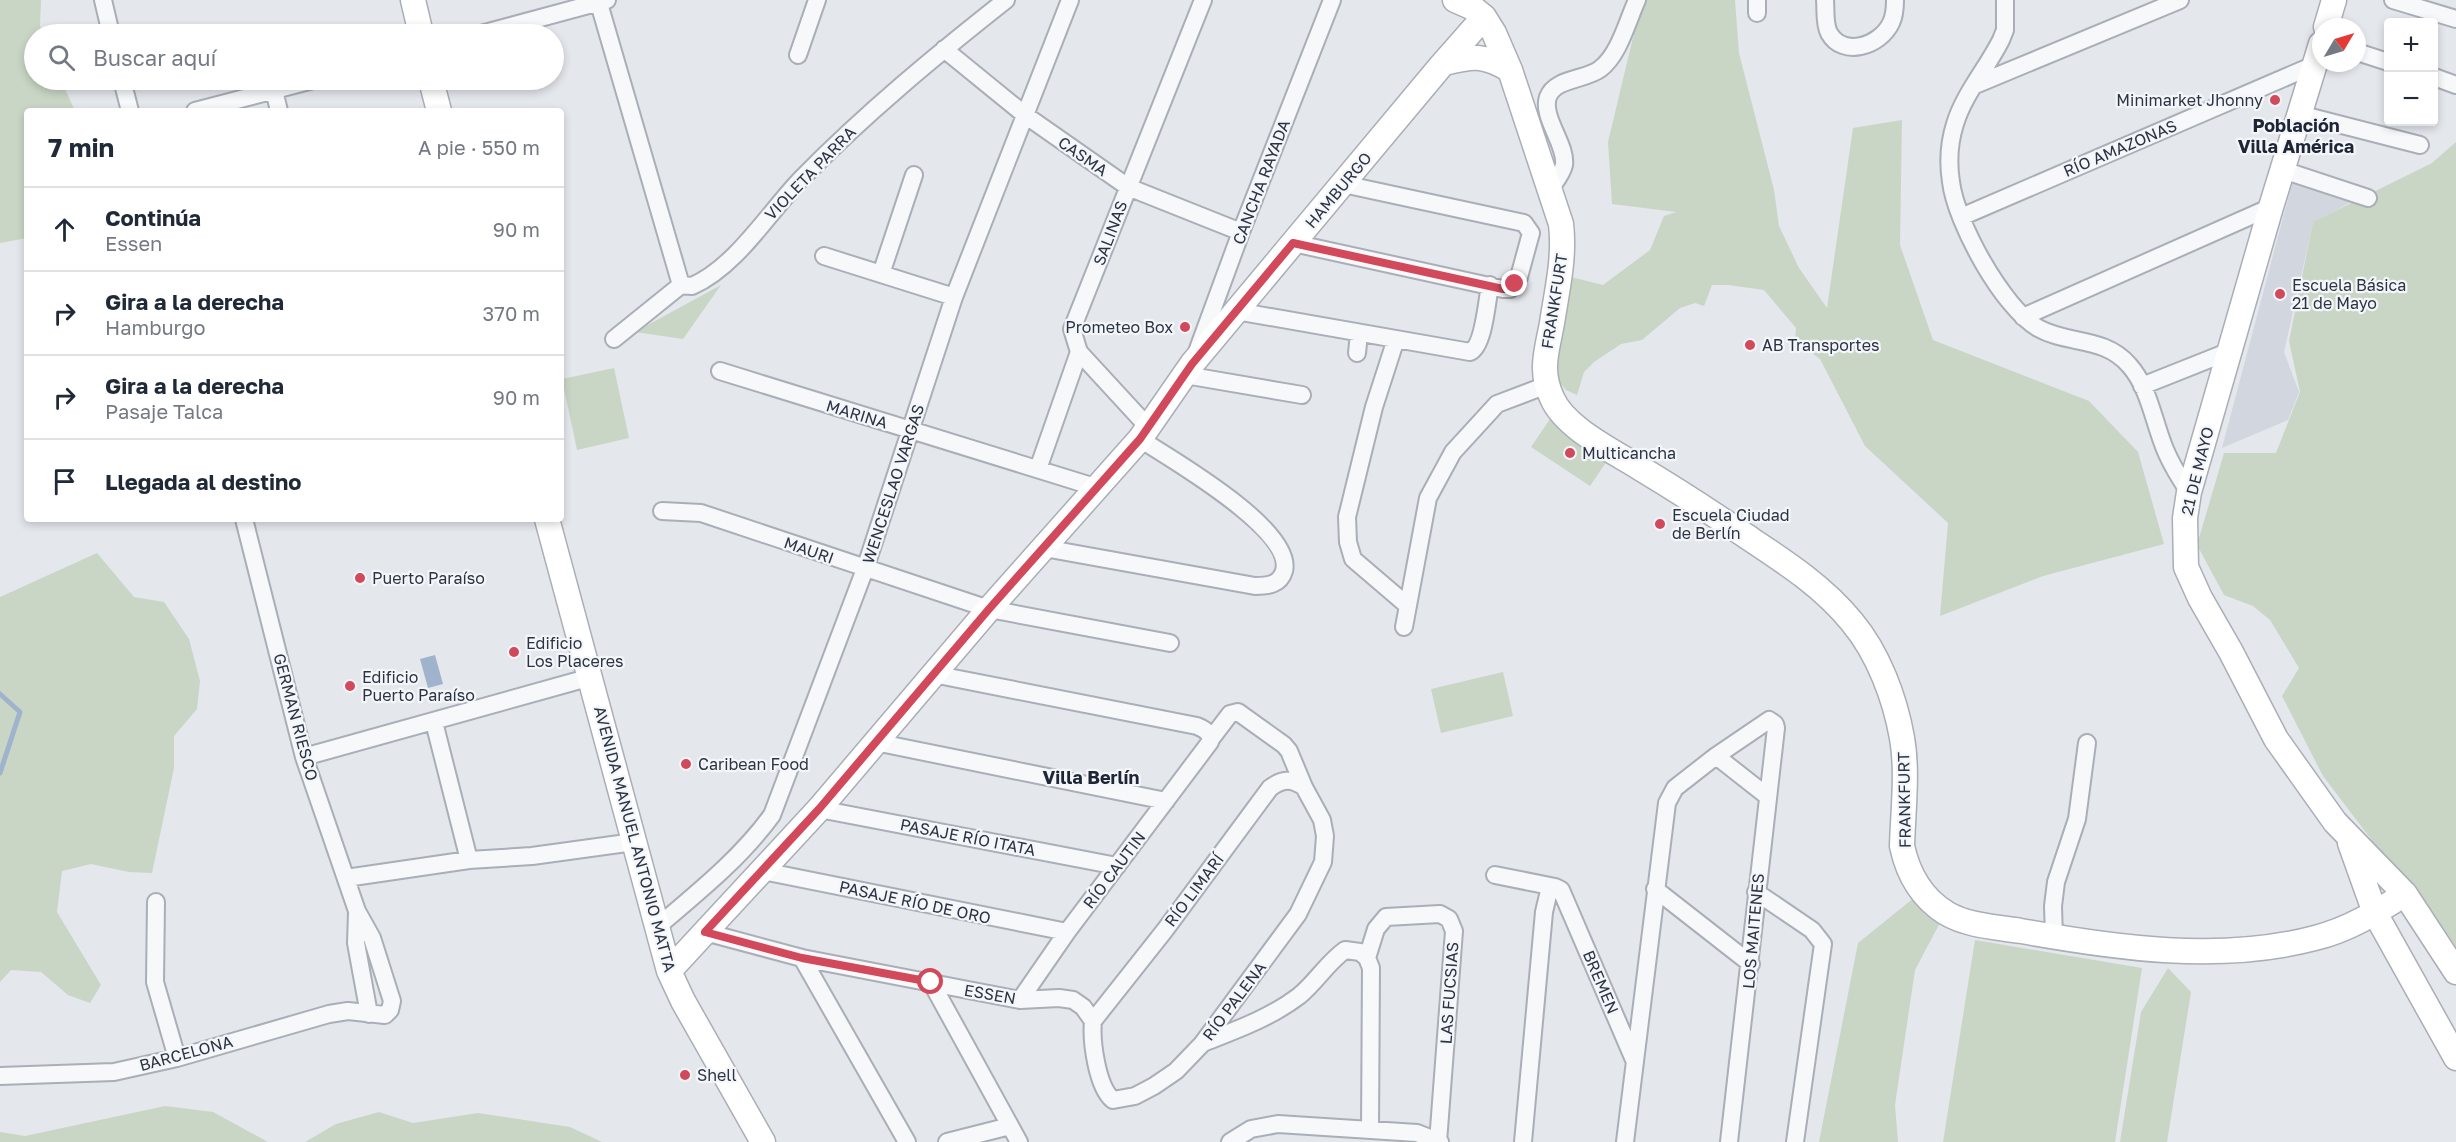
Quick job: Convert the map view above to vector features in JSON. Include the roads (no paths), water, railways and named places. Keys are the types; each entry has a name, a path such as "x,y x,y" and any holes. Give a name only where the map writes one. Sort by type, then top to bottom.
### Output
{"street":[{"path":"103,0 109,24"},
{"path":"413,0 419,24"},
{"path":"798,55 818,0"},
{"name":"VIOLETA PARRA","path":"614,339 681,285 692,286 721,267 825,155 893,91 1006,0"},
{"name":"WENCESLAO VARGAS","path":"656,928 732,862 758,835 772,815 865,569 954,297 1070,0"},
{"name":"SALINAS","path":"1080,352 1072,329 1203,0"},
{"name":"CANCHA RAYADA","path":"1189,370 1332,0"},
{"path":"1455,0 1473,8 1484,17"},
{"path":"1550,189 1561,173 1564,160 1547,107 1548,97 1555,87 1599,71 1608,62 1637,0"},
{"path":"1825,0 1826,24 1829,33 1845,47 1859,48 1879,37 1886,30 1891,23 1894,0"},
{"path":"2005,0 2004,30 2001,40 1959,112 1950,143 1951,184 1960,217 1991,274 2023,317 2041,329 2108,348 2119,354 2131,366 2142,386 2163,445 2178,476 2189,492"},
{"path":"1975,85 2180,0"},
{"path":"2329,18 2334,0"},
{"path":"2393,0 2456,19"},
{"path":"517,24 601,1 681,285"},
{"name":"HAMBURGO","path":"669,971 819,809 989,609 1145,434 1189,370 1236,311 1484,17"},
{"name":"FRANKFURT","path":"1484,17 1510,70 1561,224 1563,242 1560,272 1544,354 1547,385 1553,401 1563,415 1585,433 1790,565 1813,583 1852,622 1876,661 1893,702 1902,738 1902,846 1906,863 1914,879 1934,904 1964,921 2103,944 2163,949 2249,949 2313,939 2336,932 2375,913 2405,894"},
{"name":"CASMA","path":"944,49 1025,115 1128,187 1241,232"},
{"path":"2366,55 2384,61"},
{"path":"1444,63 1480,57 1492,59 1510,70"},
{"name":"RÍO AMAZONAS","path":"1960,217 2312,57"},
{"name":"21 DE MAYO","path":"2312,71 2189,492 2185,518 2186,567 2192,584 2231,652 2276,739 2320,803 2347,835 2405,894 2456,972"},
{"path":"2438,79 2456,85"},
{"path":"125,90 129,108"},
{"path":"206,108 274,90 278,108"},
{"path":"434,90 438,108"},
{"path":"2299,114 2420,145"},
{"path":"2283,170 2368,198"},
{"path":"881,274 914,175"},
{"path":"1293,243 1510,289 1519,277 1531,233 1527,225 1520,221 1343,184"},
{"path":"2023,317 2271,207"},
{"path":"824,256 954,297"},
{"path":"1236,311 1465,352 1474,351 1479,342 1490,285"},
{"path":"1357,353 1359,333"},
{"path":"1396,339 1374,407 1347,518 1348,542 1353,559 1408,606"},
{"path":"2142,386 2230,351"},
{"path":"1044,548 1255,586 1268,586 1276,583 1284,573 1285,560 1274,539 1232,498 1145,434 1080,352"},
{"path":"1038,469 1080,352"},
{"path":"1189,370 1302,395"},
{"name":"MARINA","path":"720,371 1098,488"},
{"path":"1404,627 1428,498 1453,452 1497,404 1547,385"},
{"name":"MAURI","path":"662,512 700,513 989,609 1170,644"},
{"name":"GERMAN RIESCO","path":"245,522 304,757 357,911 372,939 392,1001 390,1010 385,1015 369,1014 356,943 357,911"},
{"name":"AVENIDA MANUEL ANTONIO MATTA","path":"548,522 669,971 683,1001 763,1142"},
{"path":"933,674 1197,726 1206,730 1210,740"},
{"path":"304,757 591,677"},
{"name":"RÍO PALENA","path":"1093,1020 1092,1034 1103,1088 1113,1100 1135,1096 1176,1071 1202,1044 1298,914 1323,862 1325,836 1322,820 1284,745 1238,712 1230,714 1210,740"},
{"name":"LOS MAITENES","path":"1716,756 1765,722 1772,721 1776,728 1729,1142"},
{"path":"434,722 469,860"},
{"name":"RÍO CAUTIN","path":"1020,1000 1067,932 1210,740"},
{"path":"875,742 1166,801"},
{"path":"2055,937 2053,906 2056,882 2077,819 2087,743"},
{"path":"1625,1142 1667,803 1675,788 1716,756 1767,796"},
{"name":"RÍO LIMARÍ","path":"1093,1020 1165,930 1270,788 1281,781 1289,780 1304,787"},
{"name":"PASAJE RÍO ITATA","path":"819,809 1117,866"},
{"path":"2347,835 2375,913 2456,1058"},
{"path":"346,878 469,860 532,856 634,842"},
{"name":"PASAJE RÍO DE ORO","path":"763,871 1067,932"},
{"path":"1495,875 1555,887 1548,895 1544,912 1523,1142"},
{"name":"BREMEN","path":"1555,887 1565,898 1635,1063"},
{"path":"1655,889 1751,964"},
{"path":"1756,892 1812,930 1823,944 1795,1142"},
{"path":"156,902 155,982 177,1058"},
{"name":"LAS FUCSIAS","path":"1367,958 1376,929 1386,917 1440,914 1449,919 1454,931 1439,1142"},
{"name":"ESSEN","path":"705,932 802,958 1020,1000 1059,998 1073,1000 1083,1007 1093,1020"},
{"path":"1202,1044 1263,1019 1299,995 1332,959 1345,950 1360,952 1367,958 1371,968 1370,1130"},
{"path":"802,958 907,1142"},
{"path":"931,982 1019,1142"},
{"name":"BARCELONA","path":"0,1076 114,1072 177,1058 329,1014 348,1011 369,1014"},
{"path":"1230,1142 1251,1129 1278,1124 1341,1135 1370,1130 1417,1133 1439,1142"},
{"path":"947,1142 1010,1126"}],"water":[{"path":"435,655 443,684 428,688 420,659"}],"waterway":[{"path":"0,694 20,712 0,773"}],"place":[{"name":"Minimarket Jhonny","path":"2275,100"},
{"name":"Escuela Básica 21 de Mayo","path":"2280,294"},
{"name":"Prometeo Box","path":"1185,327"},
{"name":"AB Transportes","path":"1750,345"},
{"name":"Multicancha","path":"1570,453"},
{"name":"Escuela Ciudad de Berlín","path":"1660,524"},
{"name":"Puerto Paraíso","path":"360,578"},
{"name":"Edificio Los Placeres","path":"514,652"},
{"name":"Edificio Puerto Paraíso","path":"350,686"},
{"name":"Caribean Food","path":"686,764"},
{"name":"Shell","path":"685,1075"}],"district":[{"name":"Población Villa América","path":"2296,135"},
{"name":"Villa Berlín","path":"1091,777"}]}
